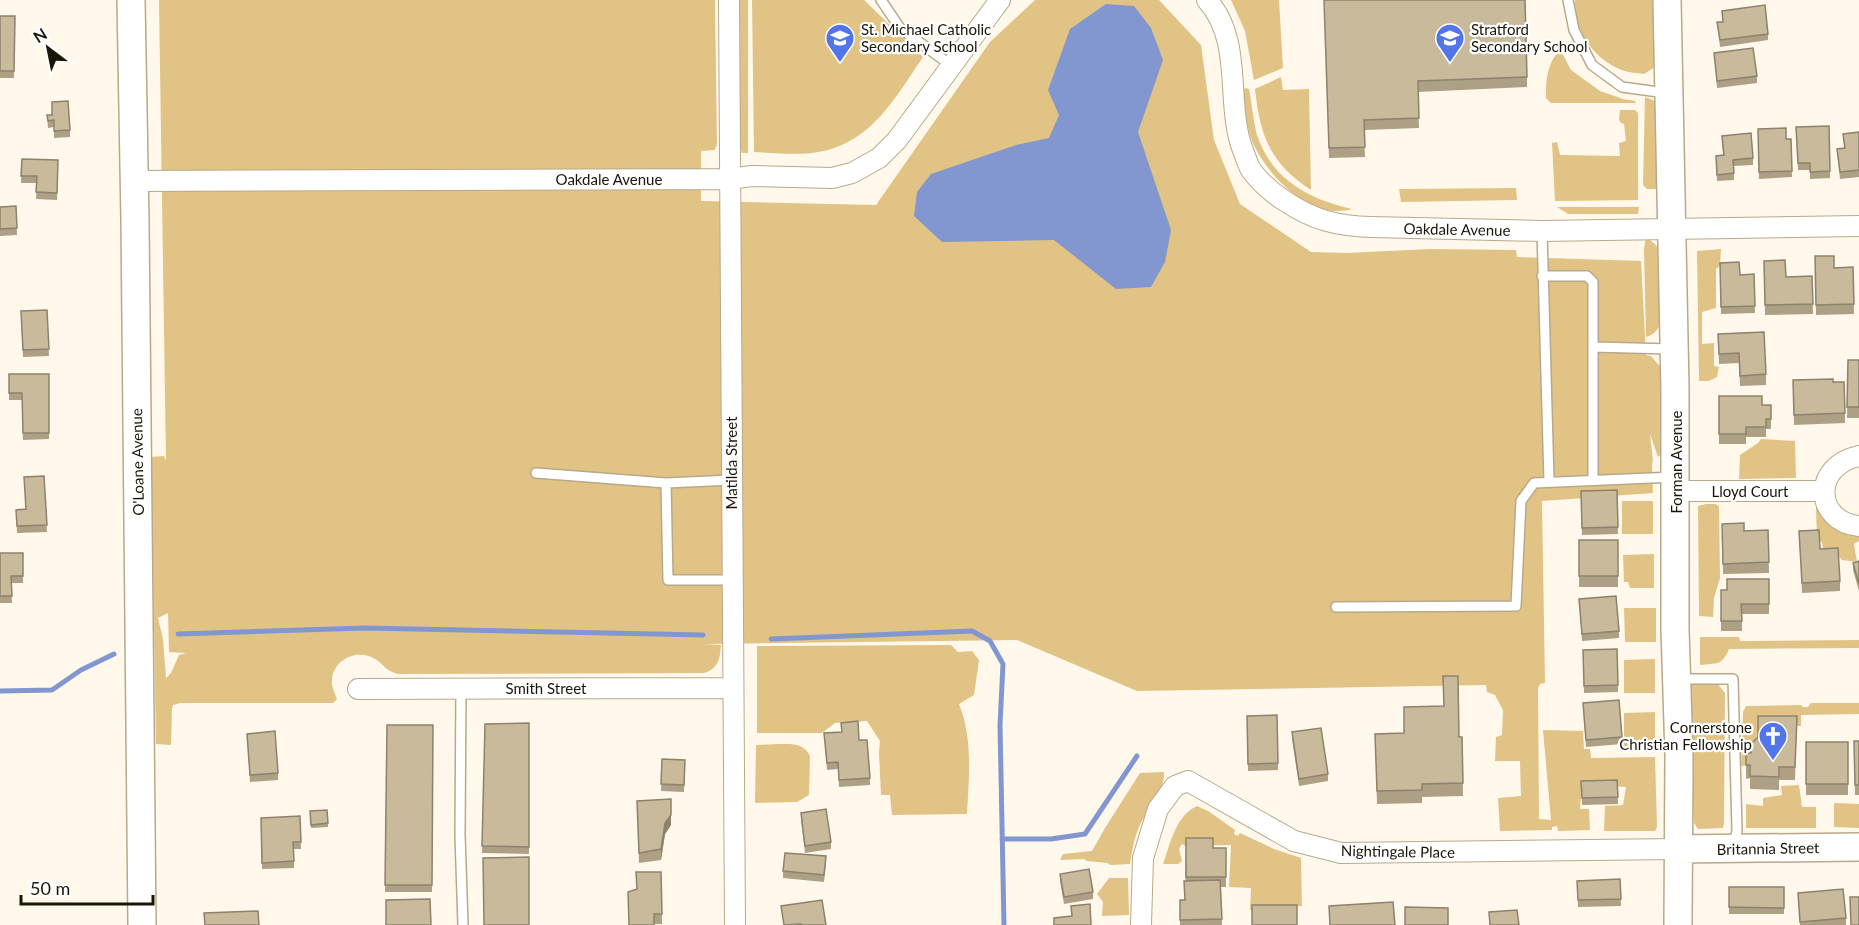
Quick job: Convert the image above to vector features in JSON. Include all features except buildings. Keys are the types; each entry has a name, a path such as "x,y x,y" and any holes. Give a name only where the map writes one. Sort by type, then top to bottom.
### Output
{"street":[{"name":"O'Loane Avenue","path":"131,0 142,925"},
{"name":"Matilda Street","path":"729,0 735,925"},
{"name":"Oakdale Avenue","path":"134,182 729,179 752,176 832,178 852,173 879,158 897,140 1000,0"},
{"name":"Oakdale Avenue","path":"1207,0 1216,10 1229,44 1238,138 1251,169 1272,193 1299,211 1330,223 1346,226 1542,231 1859,226"},
{"name":"Forman Avenue","path":"1667,0 1676,484 1678,925"},
{"path":"1859,456 1836,465 1829,474 1824,491 1827,504 1833,514 1845,523 1859,526"},
{"name":"Lloyd Court","path":"1676,484 1824,491"},
{"name":"Smith Street","path":"358,689 733,688"},
{"name":"Nightingale Place","path":"1141,925 1143,858 1158,809 1175,786 1188,781 1294,841 1341,853 1678,849"},
{"name":"Britannia Street","path":"1678,849 1859,847"}],"lane":[{"path":"881,0 900,28 952,66"},
{"path":"1568,0 1574,30 1592,65 1622,87 1668,93"},
{"path":"1542,231 1549,481"},
{"path":"1542,276 1587,276 1593,282 1593,480"},
{"path":"1593,347 1674,350"},
{"path":"536,473 666,483 732,480"},
{"path":"1336,607 1516,606 1521,501 1534,483 1593,480 1676,484"},
{"path":"666,483 669,580 732,580"},
{"path":"1676,679 1733,679 1737,831 1734,849"},
{"path":"461,688 460,835 463,925"}],"shaded area":[{"path":"159,0 715,0 717,144 715,150 701,151 701,201 876,205 990,42 1035,0 1159,0 1201,45 1214,140 1240,204 1311,252 1347,253 1430,249 1516,250 1517,257 1641,261 1646,355 1651,356 1663,370 1663,452 1658,457 1650,434 1653,493 1542,501 1545,683 1540,684 1538,688 1539,819 1551,820 1543,730 1583,731 1584,749 1590,749 1591,758 1655,757 1657,827 1655,831 1604,831 1605,806 1623,805 1626,787 1582,785 1580,809 1589,809 1590,830 1558,831 1557,826 1552,827 1552,830 1500,831 1498,798 1521,796 1520,761 1495,761 1496,737 1502,735 1503,710 1495,695 1487,692 1486,685 1137,691 1017,640 705,644 721,645 717,663 704,673 398,674 390,671 375,659 361,655 347,658 333,673 332,685 337,699 333,703 181,703 173,705 172,709 171,745 156,744 151,457 164,456 166,461","holes":["168,613 169,652 186,653 179,655 171,673 166,678 163,639 158,618"]},
{"path":"738,0 748,0 748,153 742,153 740,146"},
{"name":"St. Michael Catholic Secondary School","path":"752,0 864,0 923,57 893,101 870,126 856,137 841,145 816,153 754,152"},
{"path":"1231,0 1279,0 1283,68 1254,80 1245,31"},
{"path":"1575,0 1660,0 1655,67 1644,74 1630,72 1617,68 1599,56 1581,31 1575,11"},
{"path":"1560,49 1571,70 1600,91 1636,103 1551,103 1546,98 1547,78 1552,61"},
{"path":"1281,77 1283,90 1309,89 1311,190 1297,180 1277,159 1260,121 1255,89"},
{"path":"1249,89 1257,135 1264,151 1282,176 1321,200 1352,209 1337,211 1321,208 1292,193 1279,181 1268,168 1252,141 1242,90"},
{"path":"1645,97 1660,106 1658,189 1647,189 1643,185"},
{"path":"1620,110 1635,110 1638,113 1638,200 1555,201 1552,143 1557,142 1560,155 1620,156 1619,143 1626,141 1624,124 1619,120"},
{"path":"1516,188 1517,200 1401,202 1399,189"},
{"path":"1557,207 1639,207 1638,214 1568,214"},
{"path":"1646,237 1659,250 1663,307 1659,327 1646,337 1644,249"},
{"path":"1721,249 1720,266 1716,269 1716,308 1702,312 1702,344 1714,343 1714,366 1719,367 1717,377 1709,381 1699,381 1697,251"},
{"path":"1761,439 1795,441 1796,478 1739,479 1740,455"},
{"path":"1622,501 1653,501 1653,534 1622,534"},
{"path":"1706,504 1719,506 1720,578 1714,598 1713,617 1699,616 1698,506"},
{"path":"1816,507 1859,532 1859,541 1854,544 1857,562 1842,560 1838,555 1824,554 1822,542 1817,540"},
{"path":"1654,554 1654,588 1630,588 1628,582 1624,582 1623,555"},
{"path":"1624,608 1656,608 1656,642 1625,642"},
{"path":"1700,637 1739,637 1740,641 1859,640 1859,648 1729,649 1721,661 1715,664 1700,665"},
{"path":"951,645 958,652 972,651 979,660 974,695 959,704 968,744 967,814 892,815 890,795 881,795 880,741 867,721 835,723 822,733 757,733 757,646"},
{"path":"1655,659 1655,693 1624,693 1624,660"},
{"path":"1716,682 1725,693 1724,824 1723,828 1698,829 1694,823 1691,762 1691,685"},
{"path":"1811,703 1859,703 1859,714 1801,715 1801,726 1758,726 1757,750 1750,765 1741,766 1743,712 1746,706 1801,705 1808,707"},
{"path":"1655,712 1655,746 1624,746 1624,713"},
{"path":"756,745 801,746 810,756 809,795 797,802 755,803"},
{"path":"1164,772 1159,794 1137,832 1130,864 1111,865 1084,859 1060,860 1063,854 1092,851 1140,773"},
{"path":"1799,785 1802,807 1816,807 1816,828 1746,828 1746,804 1763,806 1763,798 1782,795 1781,786"},
{"path":"1834,803 1859,804 1859,828 1834,827"},
{"path":"1197,806 1235,830 1234,834 1238,836 1240,833 1274,849 1301,858 1302,906 1250,910 1251,888 1229,887 1231,845 1185,846 1182,844 1179,849 1182,861 1178,864 1163,864 1179,823 1190,810"},
{"path":"1109,878 1128,878 1129,915 1102,916 1103,902 1097,894"}],"water":[{"path":"1106,4 1134,6 1151,28 1163,60 1138,132 1171,230 1165,262 1151,287 1116,289 1054,240 942,242 914,216 917,192 931,174 1016,145 1049,138 1059,115 1048,90 1070,29"}],"waterway":[{"path":"178,634 365,628 703,635"},
{"path":"771,639 972,631 990,641 1003,664 1000,725 1004,925"},
{"path":"0,691 52,690 81,670 114,654"},
{"path":"1002,839 1051,839 1085,834 1137,756"}],"place":[{"name":"St. Michael Catholic Secondary School","path":"840,64"},
{"name":"Stratford Secondary School","path":"1450,64"},
{"name":"Cornerstone Christian Fellowship","path":"1773,762"}]}
